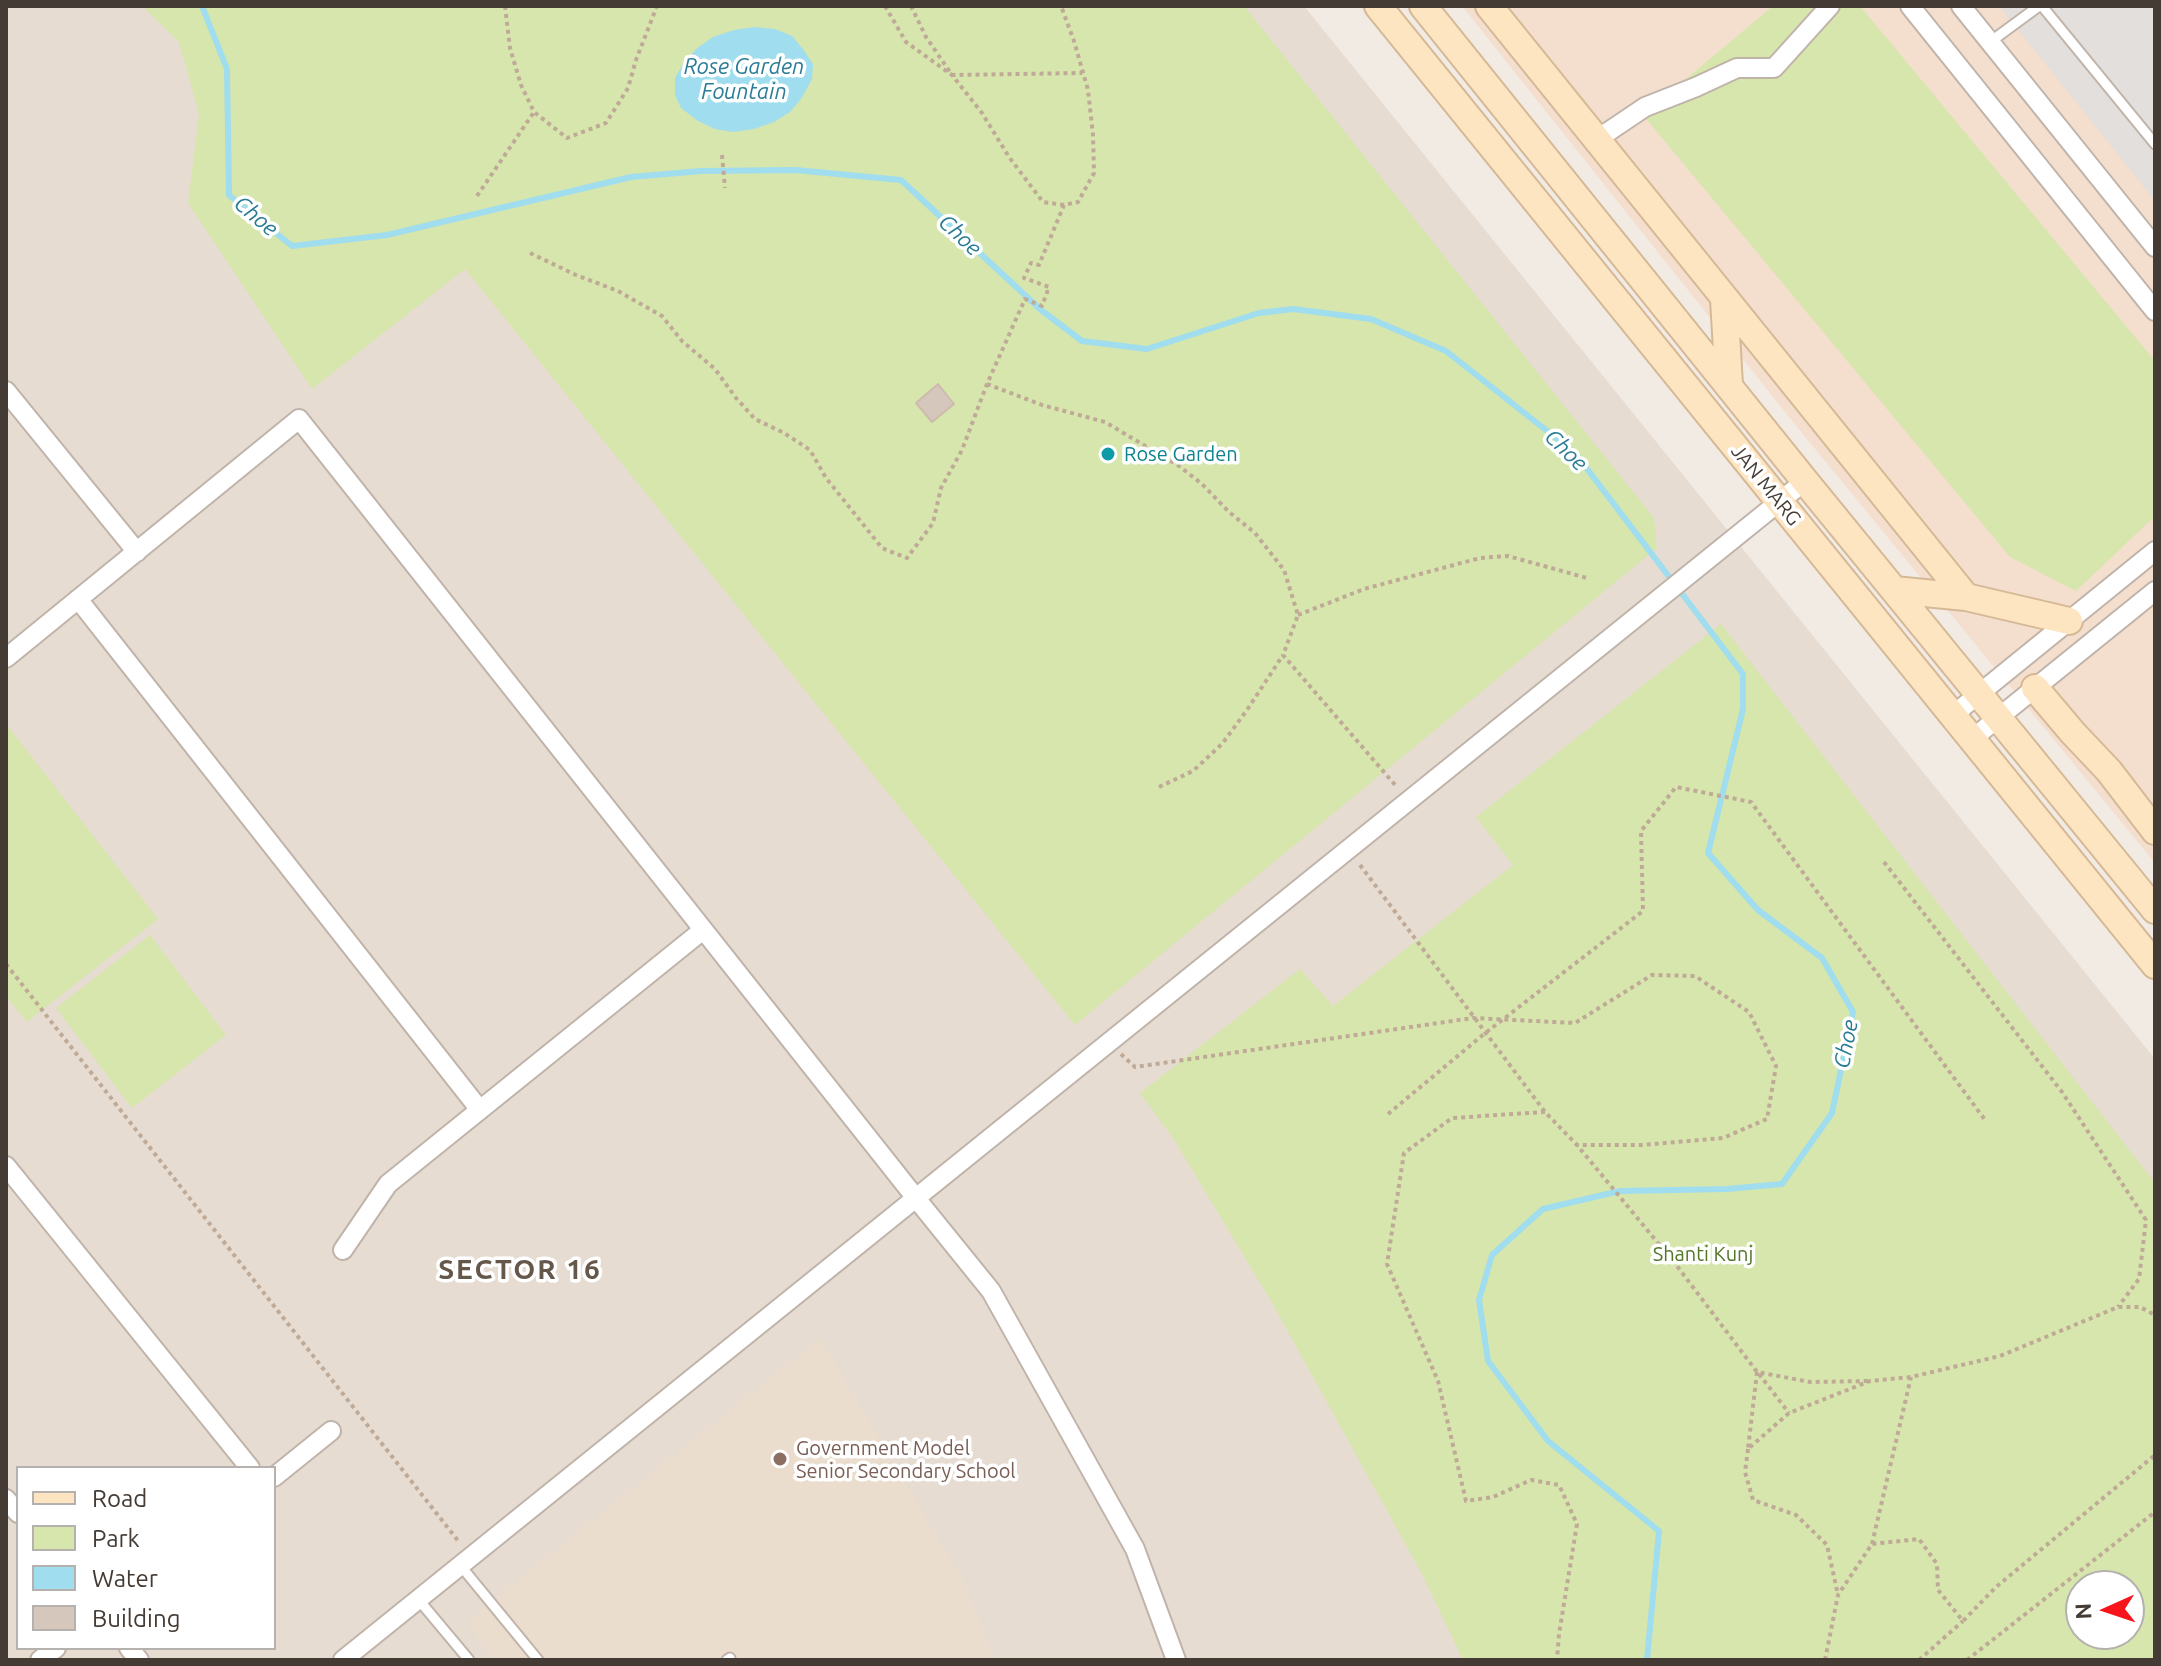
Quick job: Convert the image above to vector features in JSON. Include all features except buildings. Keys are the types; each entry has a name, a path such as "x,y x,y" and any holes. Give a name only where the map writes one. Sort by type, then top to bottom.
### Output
{"main road":[{"name":"JAN MARG","path":"1378,6 2155,965"},
{"name":"JAN MARG","path":"1423,6 2155,910"},
{"path":"1489,6 1966,597"},
{"path":"1724,299 1729,385"},
{"path":"1894,590 1966,597 2069,621"},
{"path":"2035,688 2109,771 2155,831"}],"street":[{"path":"1596,140 1645,107 1737,68 1774,68 1830,6"},
{"path":"1910,6 2155,311"},
{"path":"1961,6 2155,247"},
{"path":"6,391 137,552"},
{"path":"6,658 299,419 991,1291 1135,1549 1176,1660"},
{"path":"343,1660 1805,481"},
{"path":"1953,715 2155,551"},
{"path":"1972,739 2155,591"},
{"path":"78,599 480,1110"},
{"path":"343,1250 388,1184 703,930"},
{"path":"6,1166 248,1466"},
{"path":"276,1475 331,1431"}],"lane":[{"path":"1990,42 2041,6 2155,144"},
{"path":"465,1561 538,1660"},
{"path":"418,1599 469,1660"}],"path":[{"path":"505,6 510,48 521,85 534,112 567,138 606,123 628,88 657,6"},
{"path":"885,6 906,42 952,75 1082,73"},
{"path":"911,6 926,37 1043,202 1064,205 1078,202 1094,173 1088,90 1061,6"},
{"path":"477,196 534,112"},
{"path":"722,155 725,188"},
{"path":"530,253 618,291 662,316 682,341 715,369 755,419 810,450 826,478 882,548 907,558 933,523 941,488 962,450 1025,299 1042,306 1049,287 1024,278 1031,263 1039,265 1064,205"},
{"path":"987,384 1042,405 1105,422 1179,466 1255,533 1284,570 1298,615 1283,655 1222,744 1193,771 1159,787"},
{"path":"1298,615 1364,589 1480,558 1508,556 1587,578"},
{"path":"1283,655 1408,800"},
{"path":"1388,1114 1484,1034 1643,911 1641,831 1676,787 1751,802 1985,1120"},
{"path":"1348,849 1484,1034 1545,1112 1577,1145 1677,1266 1789,1413"},
{"path":"1884,862 2062,1092 2146,1220 2139,1279 2118,1307"},
{"path":"6,964 465,1561"},
{"path":"1108,1042 1135,1067 1473,1018 1575,1023 1652,975 1695,976 1749,1012 1776,1066 1767,1119 1723,1138 1642,1145 1577,1145"},
{"path":"1545,1112 1452,1118 1404,1153 1387,1264 1438,1381 1466,1501 1493,1497 1531,1480 1559,1485 1577,1524 1557,1660"},
{"path":"1757,1372 1810,1382 1911,1377 2000,1356 2118,1307 2140,1307 2155,1315"},
{"path":"1757,1372 1745,1472 1753,1500 1796,1515 1827,1545 1838,1595"},
{"path":"1825,1660 1838,1595 1872,1544 1911,1377"},
{"path":"1748,1449 1789,1413 1870,1381"},
{"path":"1919,1660 1996,1587 2155,1455"},
{"path":"1967,1660 2155,1512"},
{"path":"1872,1544 1919,1539 1937,1564 1938,1590 1963,1621"}],"shaded area":[{"path":"6,6 1304,6 2155,1059 2155,1660 6,1660"},
{"path":"1462,6 2155,6 2155,863 1793,422"},
{"path":"1999,6 2155,6 2155,201"},
{"name":"Government Model Senior Secondary School","path":"820,1338 963,1580 995,1660 496,1660 465,1622"}],"green space":[{"name":"Rose Garden","path":"142,6 1244,6 1654,518 1657,548 1075,1025 465,269 312,389 188,203 199,114 179,42"},
{"path":"1773,6 1860,6 2155,361 2155,516 2076,591 2010,557 1643,115"},
{"name":"Shanti Kunj","path":"1721,624 2155,1183 2155,1660 1463,1660 1422,1574 1271,1301 1173,1138 1140,1093 1300,969 1333,1006 1513,865 1476,817"},
{"path":"6,724 158,919 27,1022 6,996"},
{"path":"150,935 226,1035 132,1108 56,1008"}],"water":[{"name":"Rose Garden Fountain","path":"754,27 775,29 792,36 813,64 812,79 801,99 790,112 754,129 733,132 715,129 698,121 681,108 675,95 675,78 683,64 696,49 713,37"}],"waterway":[{"name":"Choe","path":"202,6 227,69 229,195 292,246 387,235 631,177 701,171 795,170 901,180 1041,310 1082,341 1147,349 1259,313 1293,309 1371,319 1446,351 1575,453 1743,674 1743,709 1708,853 1758,910 1822,958 1853,1012 1832,1113 1782,1184 1727,1189 1620,1191 1543,1209 1492,1255 1479,1300 1488,1361 1548,1441 1659,1531 1647,1660"}],"place":[{"name":"Rose Garden","path":"1108,454"},
{"name":"Government Model Senior Secondary School","path":"780,1459"}],"district":[{"name":"SECTOR 16","path":"520,1270"}]}
